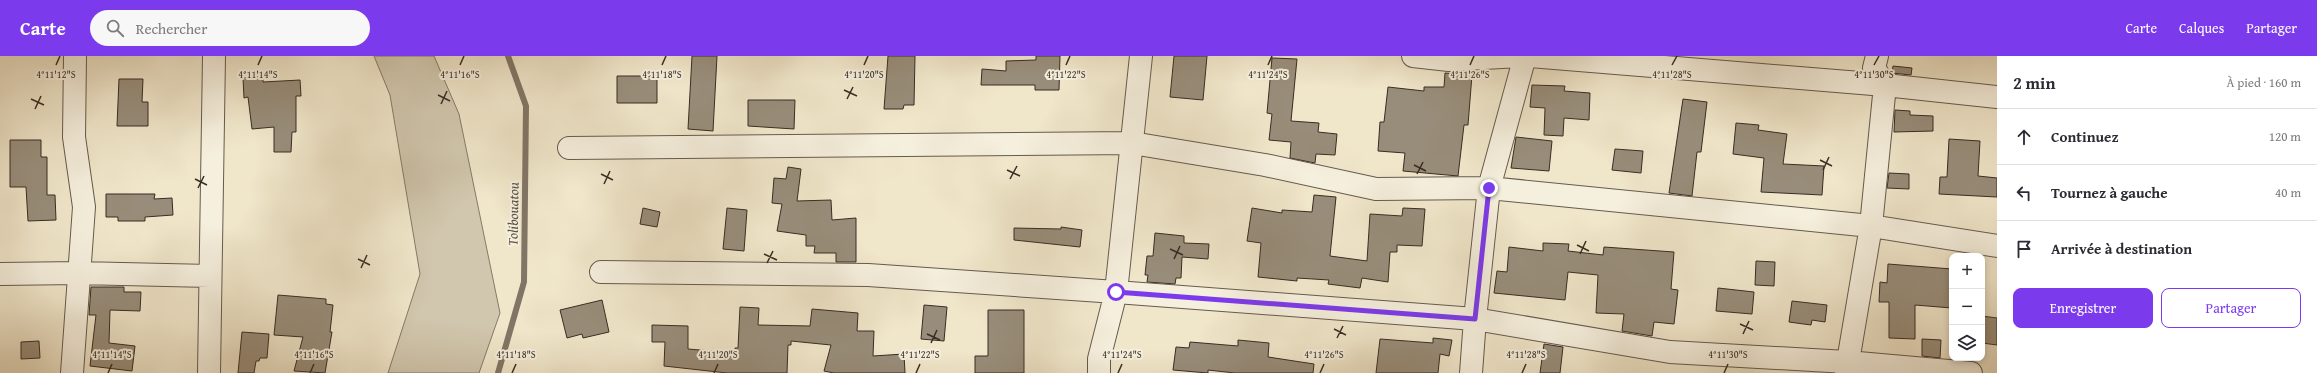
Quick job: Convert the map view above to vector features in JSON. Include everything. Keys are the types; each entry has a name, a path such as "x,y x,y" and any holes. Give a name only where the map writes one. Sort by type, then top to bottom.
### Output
{"street":[{"path":"72,373 84,206 74,137 75,56"},
{"path":"208,373 214,56"},
{"path":"1099,373 1099,359 1116,292 1141,56"},
{"path":"1413,56 1449,60 1519,56"},
{"path":"1471,373 1475,319 1489,188 1525,56"},
{"path":"1530,56 1885,85 1997,96"},
{"path":"1847,368 1871,226 1885,85 1874,68 1877,56"},
{"path":"569,148 1132,143 1265,165 1376,189 1489,188 1871,226 1997,246"},
{"path":"600,272 868,274 1116,292 1475,319 1670,352 1847,368 1971,373"},
{"path":"0,274 78,273 210,276"}],"shaded area":[{"path":"374,56 434,56 459,114 500,313 479,373 388,373 420,274 390,95"}],"building":[{"path":"692,56 717,56 713,131 688,129"},
{"path":"888,56 915,56 914,105 904,105 903,109 884,109"},
{"path":"1036,56 1060,56 1059,90 1035,90 1035,85 981,85 982,69 1006,71 1006,61 1036,60"},
{"path":"1174,56 1207,56 1203,100 1170,97"},
{"path":"1272,58 1297,59 1291,121 1319,123 1318,132 1337,134 1335,155 1316,154 1315,163 1290,158 1291,142 1269,140 1272,114 1267,113"},
{"path":"1893,66 1912,68 1911,75 1892,73"},
{"path":"1445,73 1472,75 1468,125 1464,125 1458,176 1403,171 1405,153 1378,151 1380,122 1384,122 1388,87 1424,91 1424,87 1444,87"},
{"path":"263,76 263,82 300,80 301,96 296,96 296,132 292,132 291,152 274,152 274,127 252,129 248,97 244,98 243,78"},
{"path":"617,76 657,76 657,103 617,103"},
{"path":"119,79 143,79 142,102 148,102 148,126 117,126"},
{"path":"1532,85 1565,86 1564,91 1590,93 1589,120 1564,118 1563,136 1544,135 1545,108 1530,107"},
{"path":"1683,99 1707,102 1701,152 1697,152 1692,196 1669,193"},
{"path":"748,100 795,100 794,129 748,126"},
{"path":"1895,110 1910,111 1910,115 1933,116 1933,131 1894,132"},
{"path":"1736,123 1759,125 1758,130 1787,134 1783,164 1824,166 1822,195 1761,192 1764,158 1733,154"},
{"path":"1516,137 1552,141 1549,171 1511,168"},
{"path":"1949,139 1980,141 1978,176 1997,178 1997,197 1939,194 1940,177 1947,177"},
{"path":"10,140 41,140 41,157 47,157 47,195 55,195 56,220 28,221 26,187 10,187"},
{"path":"1615,149 1643,151 1641,173 1612,170"},
{"path":"788,167 801,169 797,201 831,200 832,220 856,218 856,262 836,262 836,253 814,253 815,246 806,246 806,235 777,231 782,204 772,203 774,178 786,179"},
{"path":"1889,173 1909,174 1909,189 1887,188"},
{"path":"106,194 155,194 154,199 172,198 173,215 145,217 145,221 118,221 118,217 106,217"},
{"path":"1314,195 1336,197 1330,256 1367,261 1370,214 1402,216 1403,208 1425,209 1422,246 1397,245 1397,252 1390,252 1388,282 1362,278 1360,288 1328,284 1329,280 1297,278 1297,281 1258,277 1261,243 1247,241 1252,208 1282,213 1282,210 1312,212"},
{"path":"643,208 660,212 657,227 640,224"},
{"path":"727,208 747,210 744,251 723,249"},
{"path":"1061,227 1082,230 1080,247 1014,240 1014,228 1061,229"},
{"path":"1155,233 1184,236 1184,243 1209,244 1208,259 1182,257 1181,278 1176,278 1175,284 1147,282 1148,275 1145,275 1147,256 1153,256"},
{"path":"1543,243 1569,244 1568,251 1603,255 1604,247 1674,252 1671,289 1678,290 1674,324 1654,322 1652,336 1622,331 1624,314 1596,313 1598,275 1568,272 1565,300 1494,293 1497,271 1507,272 1509,247 1543,251"},
{"path":"1756,261 1775,262 1774,286 1755,285"},
{"path":"1888,264 1949,269 1949,308 1915,305 1915,339 1889,338 1889,302 1879,302 1880,282 1887,283"},
{"path":"91,287 124,287 124,292 141,292 140,311 110,310 109,343 135,346 132,371 90,366 96,315 89,315"},
{"path":"1718,288 1754,292 1752,314 1716,311"},
{"path":"278,295 326,299 326,304 333,305 330,332 332,332 325,373 294,371 303,337 274,335"},
{"path":"602,300 609,332 583,338 582,334 567,338 560,310"},
{"path":"1792,301 1827,305 1825,322 1812,320 1811,325 1789,322"},
{"path":"924,305 947,307 944,341 921,339"},
{"path":"740,307 759,308 758,325 810,326 812,309 858,313 857,331 874,331 873,356 904,354 905,373 834,373 824,371 831,345 791,341 791,345 788,345 787,373 727,373 664,366 665,342 652,342 652,325 688,326 688,349 735,353 735,348 738,348"},
{"path":"988,310 1024,310 1024,373 975,373 975,356 988,356"},
{"path":"1985,316 1997,318 1997,345 1985,343"},
{"path":"242,332 269,334 267,358 260,358 259,361 256,361 254,373 238,373"},
{"path":"1433,338 1452,340 1449,356 1440,354 1438,373 1376,373 1380,339 1433,343"},
{"path":"1922,339 1941,340 1940,358 1922,356"},
{"path":"1238,340 1269,343 1268,357 1314,364 1313,373 1235,373 1208,370 1208,373 1173,370 1176,347 1189,348 1190,342 1238,346"},
{"path":"39,341 40,358 21,359 21,342"},
{"path":"1544,344 1563,347 1560,373 1540,373"}],"waterway":[{"name":"Tolibouatou","path":"498,373 524,282 526,106 508,56"}],"route":[{"path":"1116,292 1475,319 1489,188"}]}
